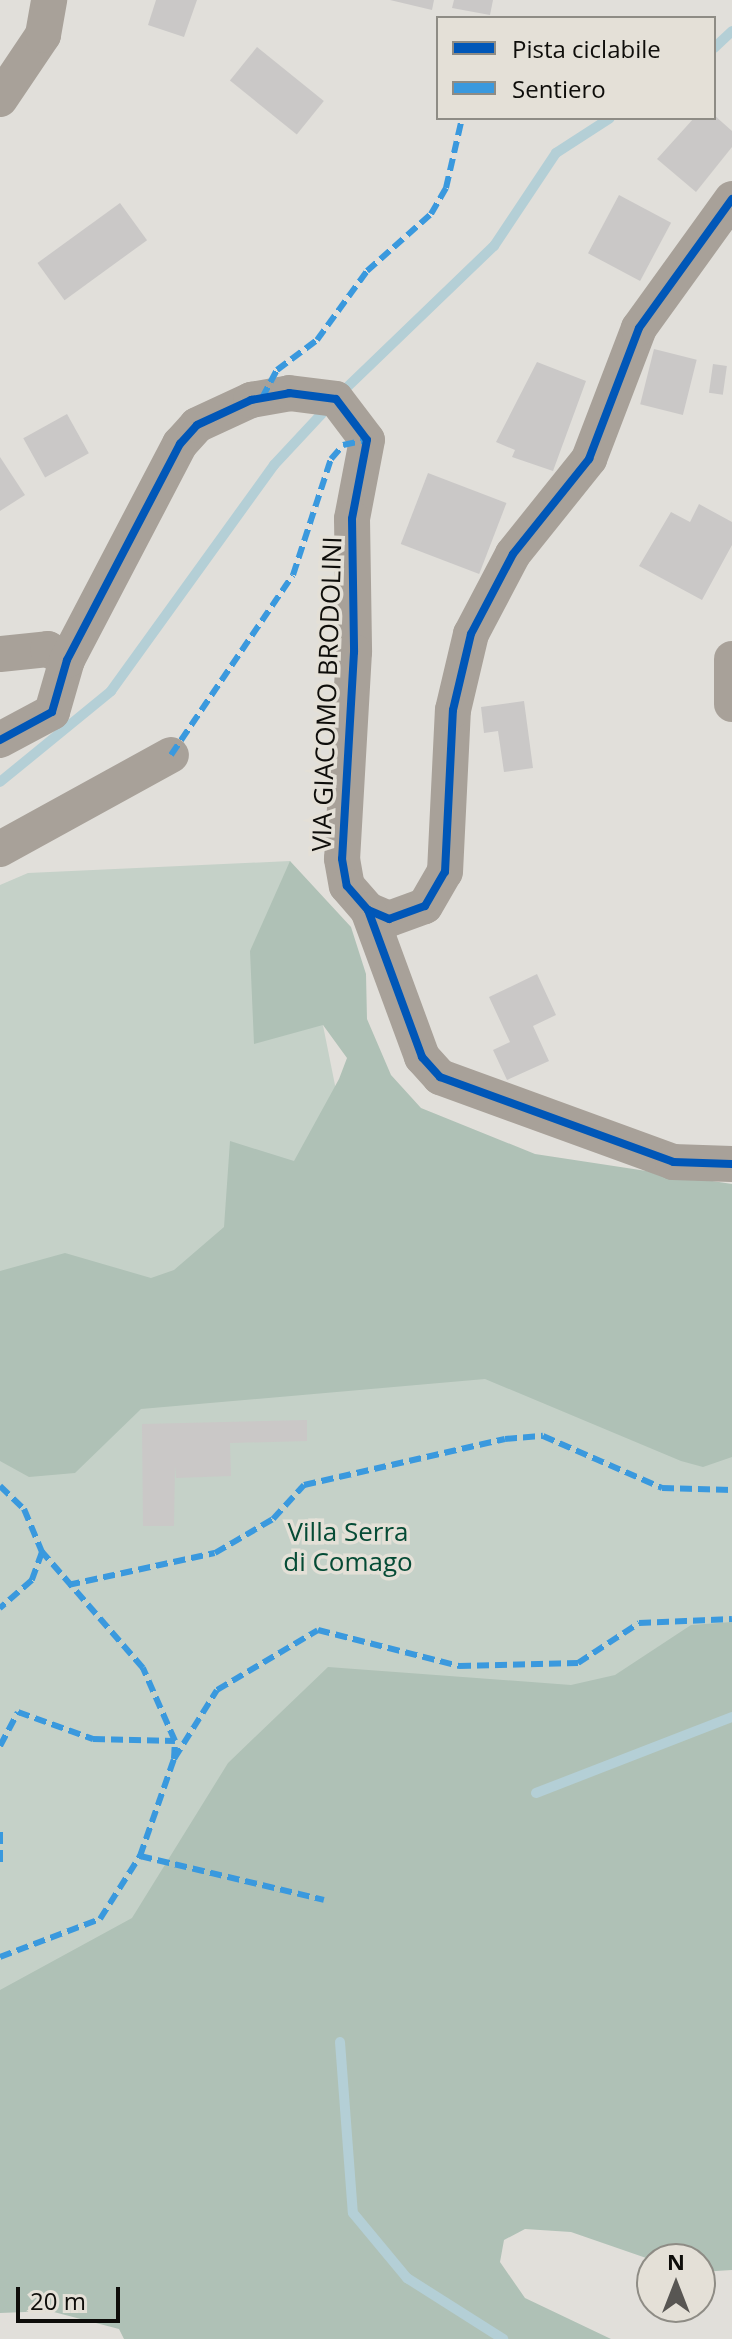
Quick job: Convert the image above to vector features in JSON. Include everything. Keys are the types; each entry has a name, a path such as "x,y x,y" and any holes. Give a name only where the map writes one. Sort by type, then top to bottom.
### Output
{"street":[{"path":"0,99 43,35 49,0"},
{"path":"368,910 409,917 439,889 454,698 471,634 513,554 589,459 639,328 732,199"},
{"name":"VIA GIACOMO BRODOLINI","path":"0,740 52,712 67,660 180,444 197,425 251,400 289,393 336,399 350,410 367,440 352,519 354,652 340,834 347,886 368,910 422,1057 440,1077 673,1162 732,1164"},
{"path":"0,654 48,649 67,660"},
{"path":"732,659 732,704"},
{"path":"0,849 171,755"}],"green space":[{"name":"Villa Serra di Comago","path":"290,861 340,1110 732,1327 732,1722 0,2258 0,885 28,873"},
{"path":"290,861 351,927 366,974 367,1019 391,1075 421,1108 535,1154 732,1184 732,1457 703,1467 681,1461 485,1379 141,1409 75,1473 29,1477 0,1461 0,1271 65,1253 151,1278 174,1270 224,1227 230,1141 294,1161 339,1079 347,1058 323,1025 254,1044 250,951"},
{"path":"732,1622 732,2270 716,2271 716,2243 636,2243 636,2254 571,2232 525,2229 504,2240 500,2262 525,2298 611,2339 124,2339 119,2329 50,2311 0,2313 0,1990 132,1918 228,1763 328,1667 571,1685 615,1675 691,1625"}],"building":[{"path":"156,0 197,0 184,37 148,25"},
{"path":"390,0 434,0 432,10"},
{"path":"454,0 493,0 490,15 452,8"},
{"path":"257,47 324,101 297,135 230,80"},
{"path":"716,117 732,131 732,147 696,192 657,159 692,120 716,120"},
{"path":"619,195 671,223 640,281 588,253"},
{"path":"120,203 147,240 65,300 37,263"},
{"path":"654,349 697,360 683,415 640,404"},
{"path":"537,362 586,381 553,471 512,457 515,450 496,442"},
{"path":"713,364 727,366 723,395 709,393"},
{"path":"67,414 89,453 45,478 23,438"},
{"path":"0,457 25,495 0,511"},
{"path":"428,473 506,503 479,574 401,544"},
{"path":"699,504 732,522 732,545 702,600 639,566 671,512 690,522"},
{"path":"524,701 533,768 504,772 498,731 484,733 481,707"},
{"path":"537,974 556,1015 533,1026 549,1061 507,1080 493,1050 510,1042 489,997"},
{"path":"307,1420 307,1441 230,1443 231,1476 176,1478 175,1465 174,1526 143,1526 142,1424"}],"waterway":[{"path":"716,46 732,31"},
{"path":"340,394 494,246 556,153 607,120"},
{"path":"0,782 111,691 274,465 330,405"},
{"path":"536,1793 732,1717"},
{"path":"340,2042 353,2213 407,2278 503,2339"}],"marked path":[{"path":"262,398 277,370 317,340 367,271 431,214 446,188 462,120"},
{"path":"171,755 293,575 331,459 343,445 367,440"},
{"path":"68,1585 215,1553 273,1519 304,1485 505,1439 543,1436 662,1488 732,1490"},
{"path":"0,1486 24,1509 42,1552 32,1580 0,1608"},
{"path":"0,1957 100,1919 140,1856 174,1759 175,1741 143,1668 42,1552"},
{"path":"174,1759 217,1690 318,1630 459,1666 578,1663 639,1623 732,1619"},
{"path":"0,1746 18,1712 93,1739 175,1741"},
{"path":"0,1832 0,1868"},
{"path":"140,1856 324,1900"}],"cycle path":[{"path":"0,740 52,712 67,660 180,444 197,425 251,400 289,393 336,399 367,440 352,519 354,652 342,859 347,886 368,910 389,919 425,906 445,872 453,710 471,634 513,554 589,459 639,328 732,199"},
{"path":"368,910 422,1057 440,1077 673,1162 732,1164"}]}
